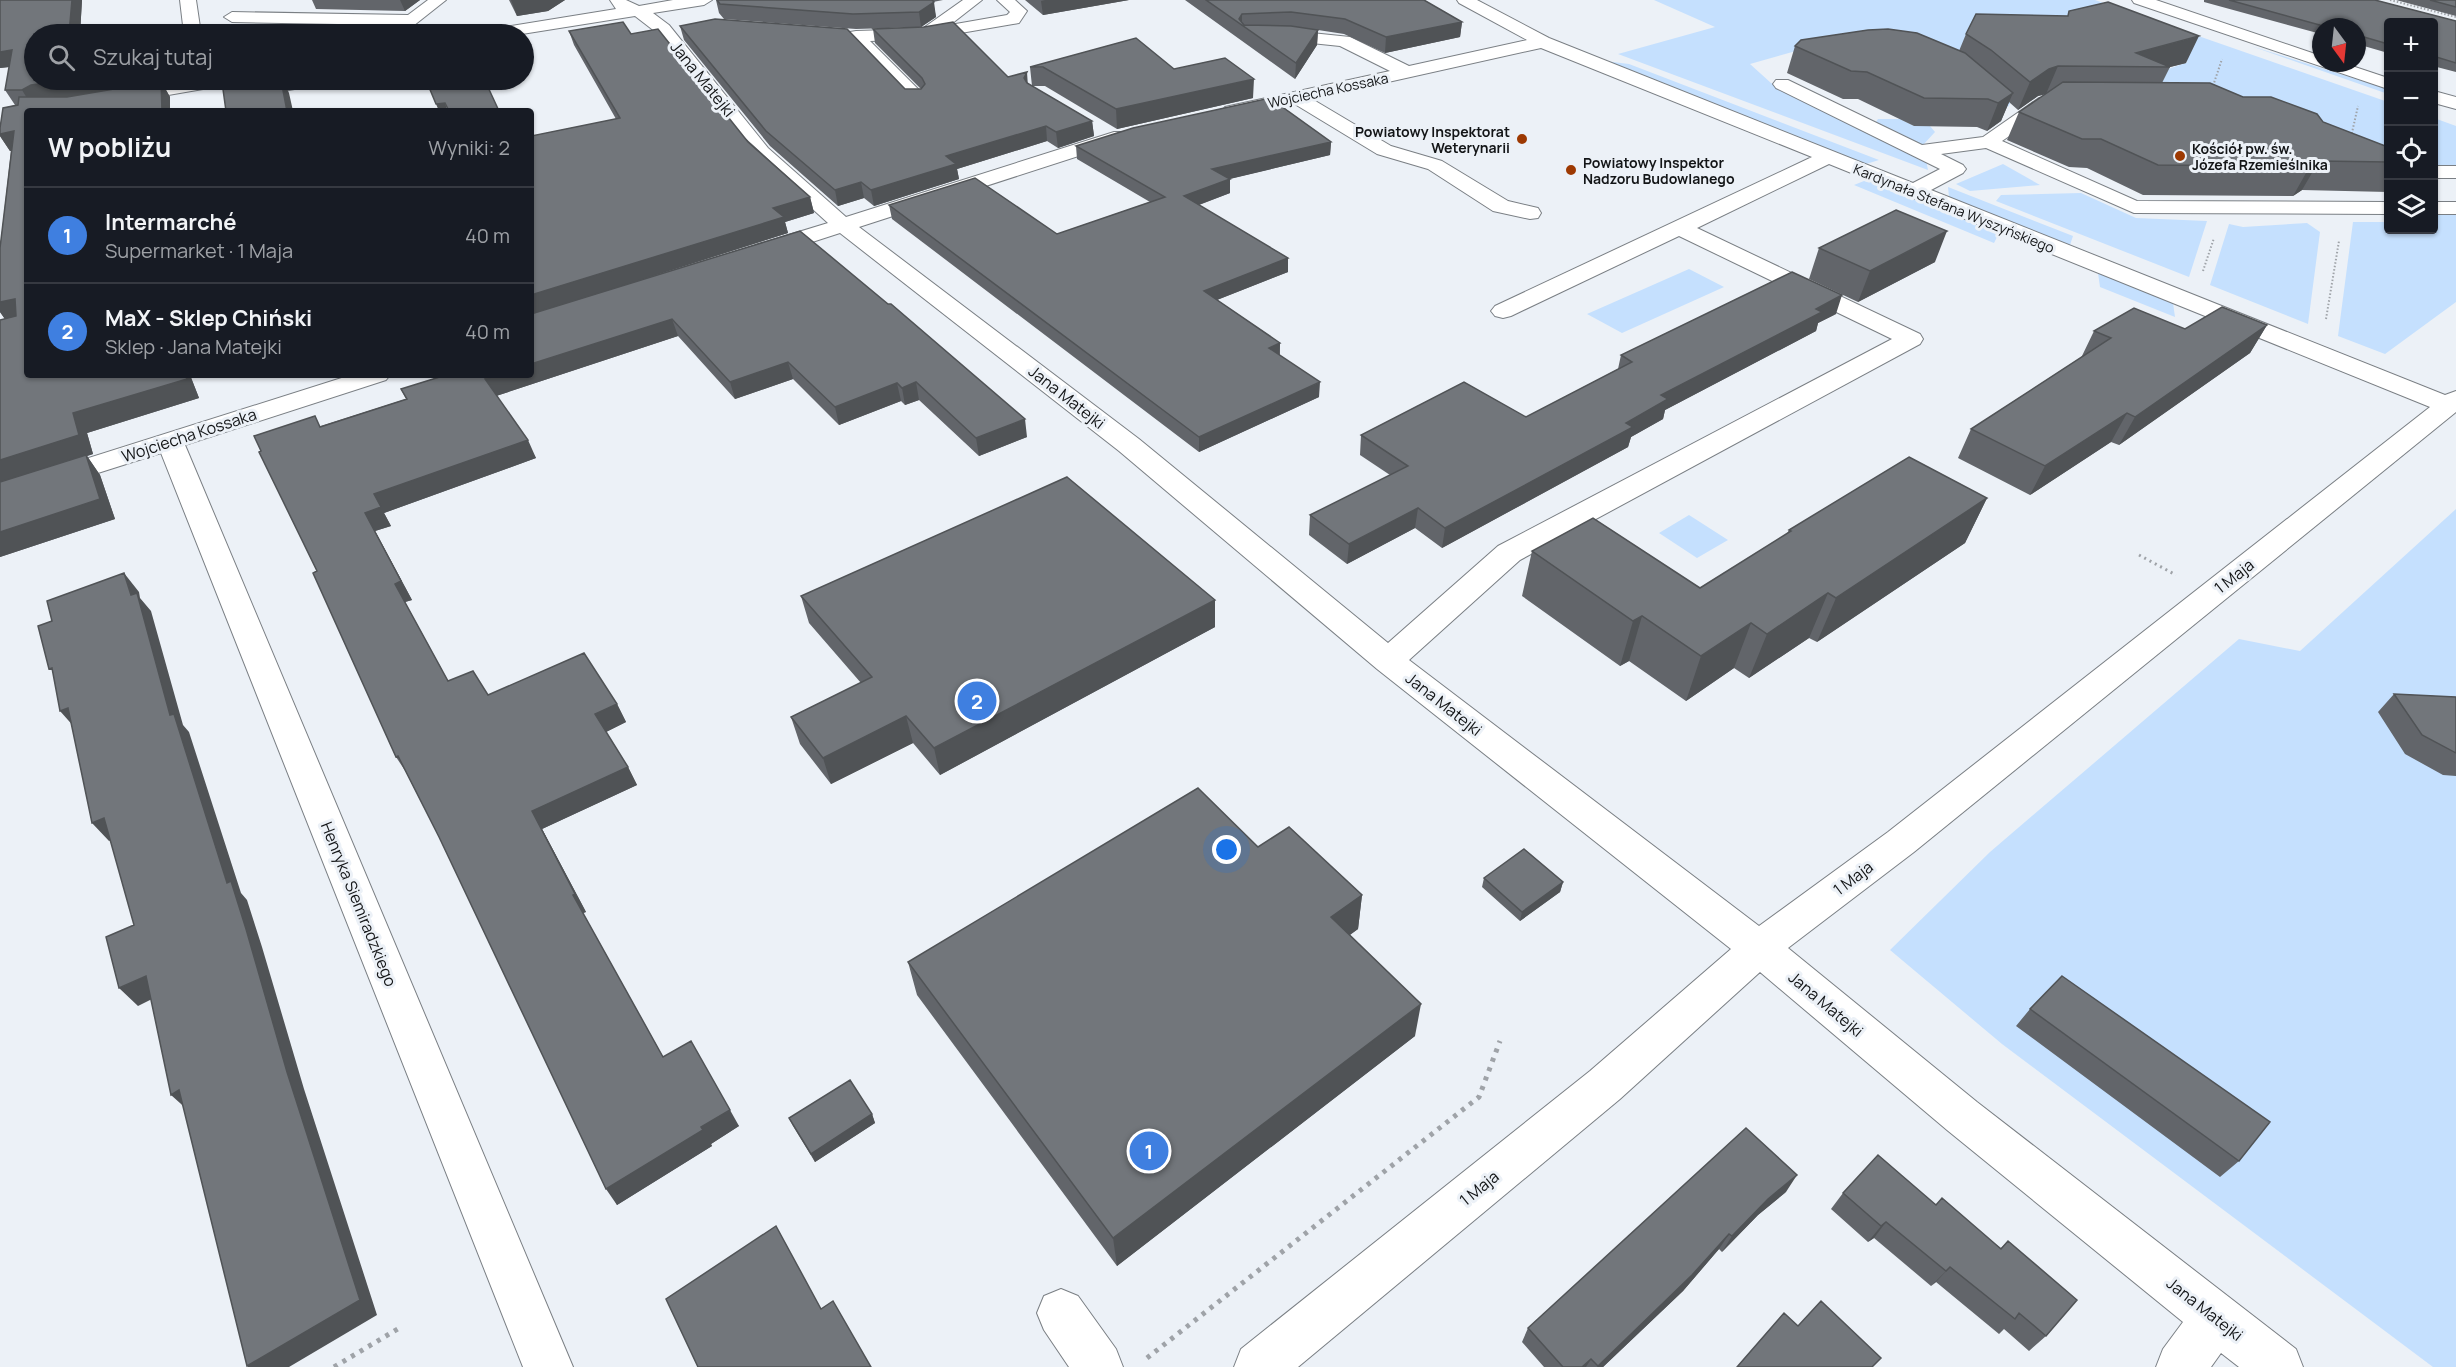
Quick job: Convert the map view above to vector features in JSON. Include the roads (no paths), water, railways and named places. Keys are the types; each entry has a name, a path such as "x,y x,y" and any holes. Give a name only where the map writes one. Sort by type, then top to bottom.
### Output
{"street":[{"path":"188,0 192,24"},
{"path":"406,24 438,0"},
{"name":"Jana Matejki","path":"618,0 620,5 642,5 761,152 843,225 1129,445 1388,661 1759,948 1962,1116 2278,1367"},
{"path":"534,26 642,5 704,0"},
{"path":"926,34 974,0"},
{"path":"834,34 856,36 926,34 1013,19 1019,11 1005,0"},
{"name":"Kardynała Stefana Wyszyńskiego","path":"1465,0 1543,42 1913,191 2452,402"},
{"path":"2140,0 2312,58"},
{"path":"232,24 231,9 413,20"},
{"path":"534,42 655,22"},
{"path":"1260,34 1291,34 1344,40 1407,72"},
{"path":"856,36 916,98"},
{"name":"Wojciecha Kossaka","path":"1218,114 1543,42"},
{"path":"2353,72 2384,83"},
{"path":"1782,84 1956,169"},
{"path":"60,108 167,90"},
{"path":"1296,97 1384,150 1435,165 1501,206 1530,213"},
{"path":"2438,99 2456,104"},
{"path":"1919,151 1988,142 2046,102 2070,102"},
{"path":"1999,106 2017,122"},
{"path":"1096,127 1116,138"},
{"path":"743,257 1140,132"},
{"path":"1988,142 2134,207 2384,208"},
{"path":"1913,191 1956,169 2012,152"},
{"path":"1503,311 1828,157"},
{"path":"2438,172 2456,172"},
{"path":"2438,208 2456,208"},
{"path":"1388,661 1509,553 1911,339 1678,227"},
{"name":"Wojciecha Kossaka","path":"0,495 368,378"},
{"name":"1 Maja","path":"1259,1367 1605,1085 1759,948 1901,842 2452,402"},
{"name":"Henryka Siemiradzkiego","path":"170,442 548,1367"},
{"path":"1061,1313 1120,1364"},
{"path":"2181,1367 2216,1318"}],"place":[{"name":"Powiatowy Inspektorat Weterynarii","path":"1522,139"},
{"name":"Kościół pw. św. Józefa Rzemieślnika","path":"2180,156"},
{"name":"Powiatowy Inspektor Nadzoru Budowlanego","path":"1571,170"},
{"name":"MaX - Sklep Chiński","path":"977,701"},
{"name":"Intermarché","path":"1149,1151"}]}
